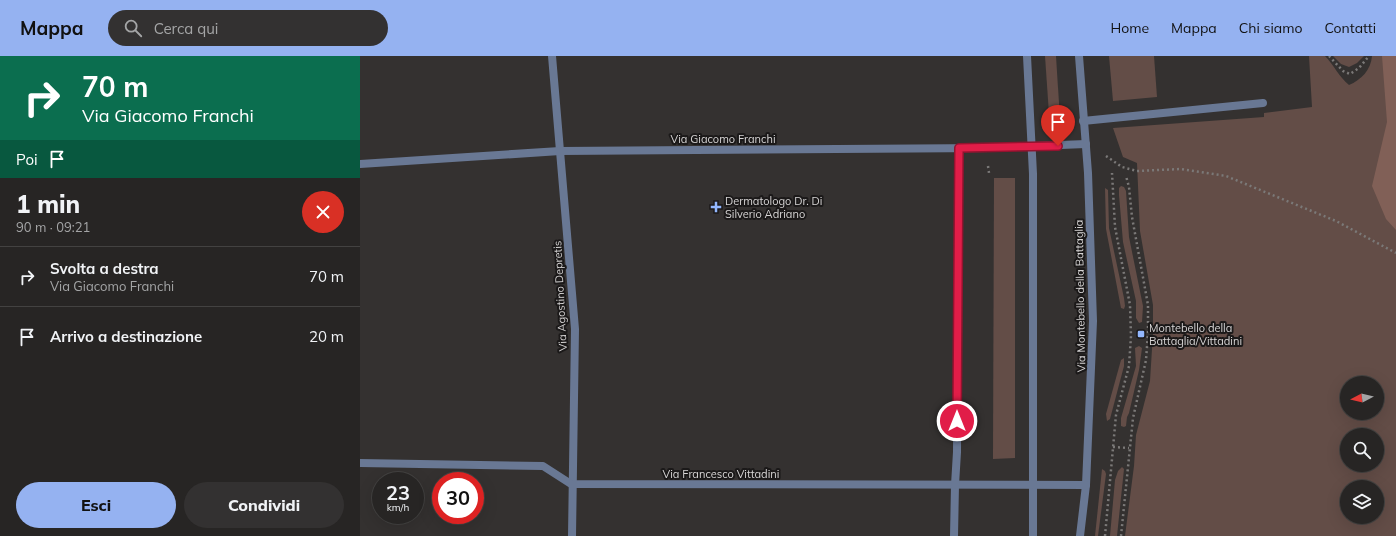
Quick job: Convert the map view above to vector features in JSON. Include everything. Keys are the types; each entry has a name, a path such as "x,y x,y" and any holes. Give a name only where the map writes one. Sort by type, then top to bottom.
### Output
{"street":[{"name":"Via Agostino Depretis","path":"552,56 575,329 571,484 572,536"},
{"path":"1027,56 1033,174 1033,536"},
{"name":"Via Montebello della Battaglia","path":"1079,56 1086,144 1092,254 1093,322 1086,485 1080,536"},
{"path":"1083,121 1263,103"},
{"name":"Via Giacomo Franchi","path":"360,164 560,151 959,148 1031,147 1086,144"},
{"path":"954,536 954,486 957,445 959,148"},
{"path":"360,463 544,466 571,484"},
{"name":"Via Francesco Vittadini","path":"571,484 954,486 1086,485"}],"path":[{"path":"1329,56 1343,71 1350,74 1359,68 1369,56"},
{"path":"1086,144 1122,167 1137,171 1181,169 1226,176 1336,221 1396,253"},
{"path":"1105,536 1116,414 1129,366 1131,336 1130,305 1115,227 1112,173"},
{"path":"1121,536 1133,418 1146,360 1148,305 1126,176"},
{"path":"1113,447 1129,448"}],"shaded area":[{"path":"1045,56 1056,56 1060,119 1057,121 1051,120 1049,114"},
{"path":"1109,56 1154,56 1157,97 1113,101"},
{"path":"1309,56 1325,56 1349,85 1365,74 1370,66 1372,56 1396,56 1396,536 1125,536 1134,466 1136,435 1150,381 1153,305 1140,231 1137,163 1123,157 1113,128 1264,117 1264,113 1312,107"},
{"path":"1333,56 1364,56 1357,63 1349,67 1341,64"},
{"path":"1382,56 1396,56 1396,230 1386,219 1372,186 1387,122"},
{"path":"994,178 1015,178 1015,458 993,459"},
{"path":"1121,186 1124,187 1126,191 1129,237 1143,306 1142,322 1139,323 1136,318 1136,301 1123,242 1119,195 1119,188"},
{"path":"1105,188 1108,190 1109,228 1124,298 1124,309 1121,308 1106,229"},
{"path":"1139,346 1142,348 1139,370 1126,426 1124,427 1121,426 1121,418 1136,366 1135,348"},
{"path":"1124,358 1124,366 1110,419 1107,421 1106,414 1121,360"},
{"path":"1122,467 1124,469 1117,536 1110,536 1115,480 1118,471"},
{"path":"1102,469 1106,474 1098,536 1095,536"}],"place":[{"name":"Dermatologo Dr. Di Silverio Adriano","path":"716,207"},
{"name":"Montebello della Battaglia/Vittadini","path":"1141,334"}],"route":[{"path":"957,421 959,148 1058,146"}]}
